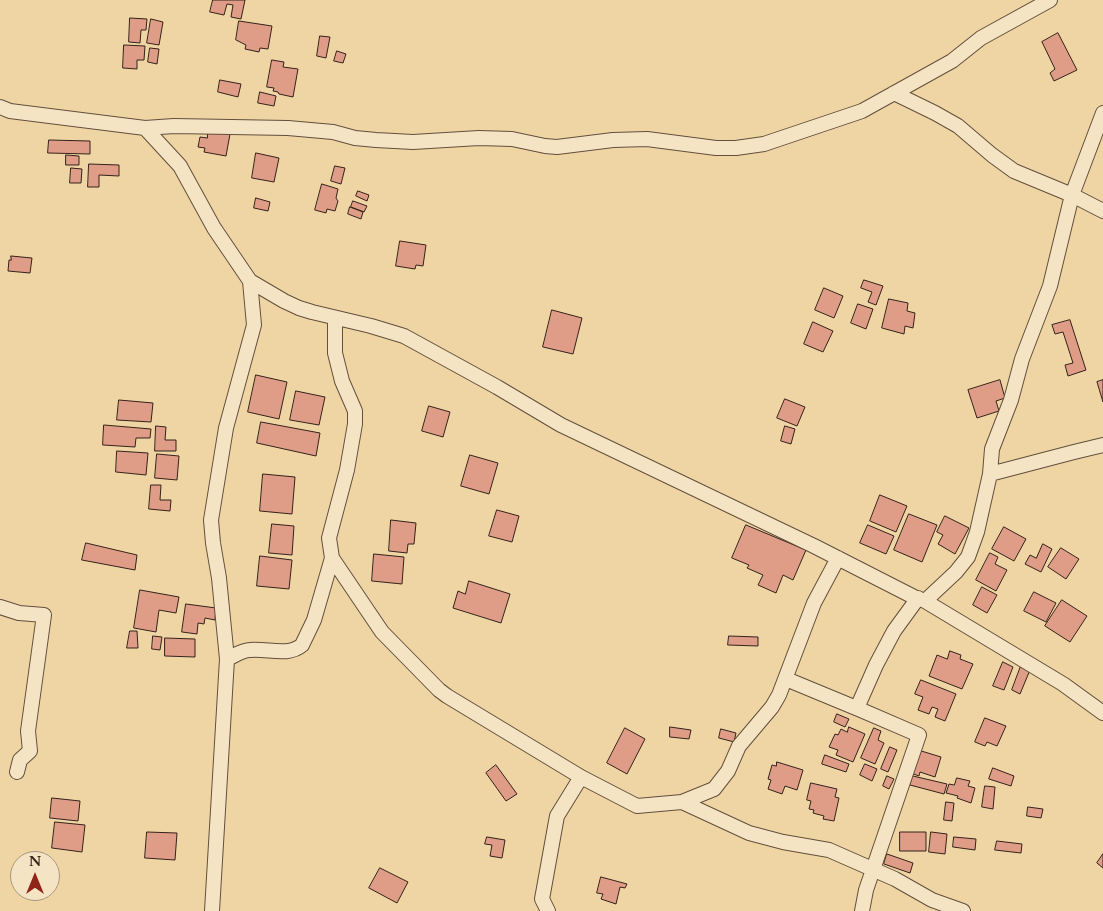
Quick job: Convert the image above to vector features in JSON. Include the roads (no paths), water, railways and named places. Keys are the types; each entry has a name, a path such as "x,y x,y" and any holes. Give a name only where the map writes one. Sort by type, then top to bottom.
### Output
{"street":[{"path":"0,108 10,111 146,128 191,126 288,128 332,132 355,138 376,140 413,142 479,138 512,139 557,147 613,140 647,139 716,148 736,148 764,144 862,111 952,61 981,38 1050,0"},
{"path":"894,93 958,126 1014,171 1072,195 1103,211"},
{"path":"857,708 894,631 922,599 956,572 968,557 990,474 992,449 1011,400 1022,359 1050,286 1072,195 1103,113"},
{"path":"146,128 180,166 214,228 250,281 299,308 404,336 498,387 561,425 922,599 1063,684 1103,713"},
{"path":"212,911 227,659 211,520 226,428 254,325 250,281"},
{"path":"334,318 335,353 342,381 355,411 355,424 345,478 329,538 332,558 382,632 439,690 581,777 637,806 682,802 714,789 728,771 739,746 772,707 779,695 814,603 838,558"},
{"path":"990,474 1103,445"},
{"path":"227,659 250,650 289,651 299,648 314,620 332,558"},
{"path":"0,607 19,613 44,615 28,731 30,751 20,760 17,772"},
{"path":"786,679 919,735 873,868 862,911"},
{"path":"1078,695 1103,703"},
{"path":"542,907 557,816 581,777"},
{"path":"682,802 749,833 782,842 829,850 873,868 932,900 963,911"}]}
